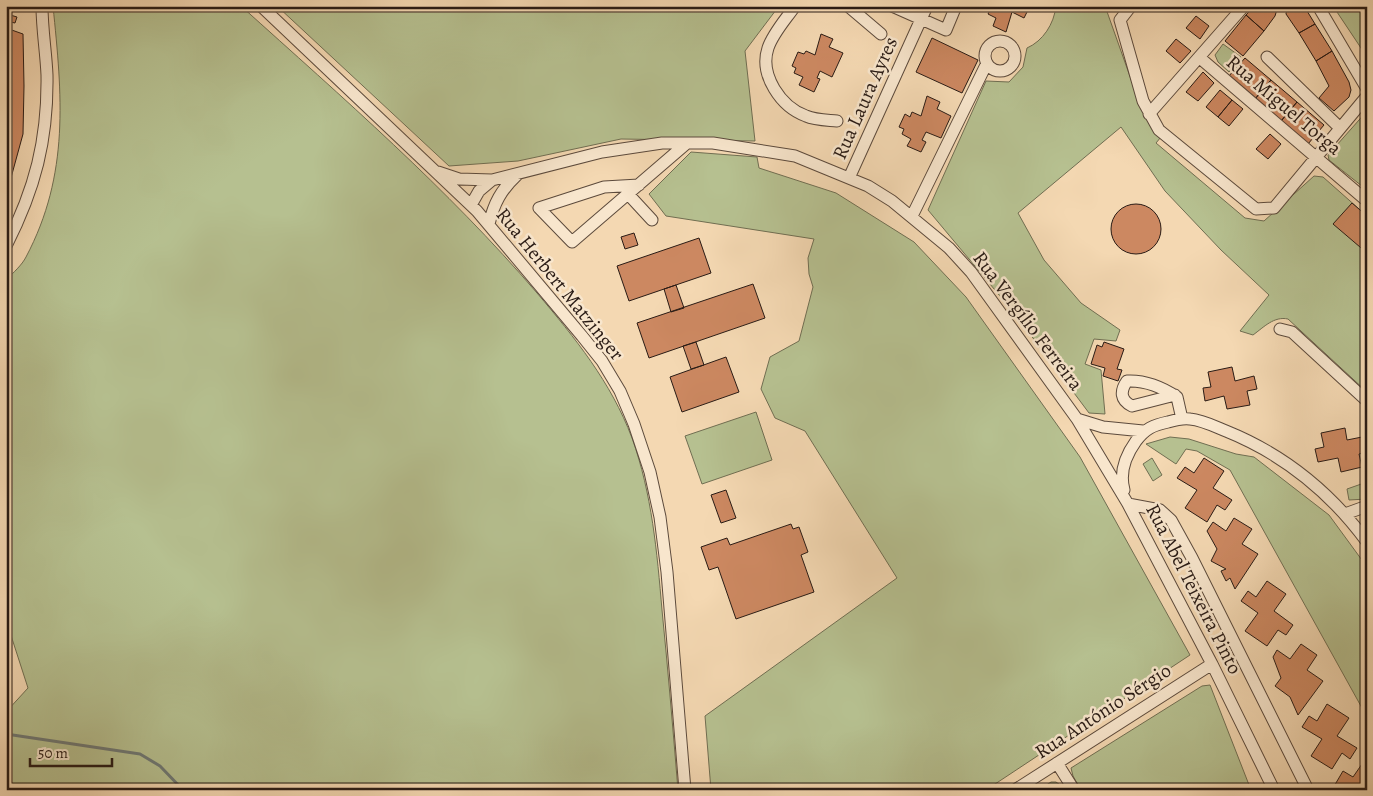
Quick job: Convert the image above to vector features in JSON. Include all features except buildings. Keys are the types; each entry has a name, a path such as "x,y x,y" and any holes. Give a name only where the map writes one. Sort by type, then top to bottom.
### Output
{"street":[{"path":"6,246 28,201 44,135 47,75 42,6"},
{"name":"Rua Herbert Matzinger","path":"261,6 471,205 602,361 620,391 634,424 650,472 664,545 685,790"},
{"path":"795,6 770,42 767,51 766,74 770,83 790,107 800,114 837,121"},
{"path":"848,6 881,34"},
{"path":"892,6 946,30 956,6"},
{"name":"Rua Laura Ayres","path":"849,178 927,6"},
{"path":"1132,6 1120,20 1149,114 1159,130 1256,209 1274,208 1367,96"},
{"path":"1149,114 1244,6"},
{"path":"1318,6 1367,89"},
{"path":"1267,57 1340,128"},
{"name":"Rua Miguel Torga","path":"1200,58 1367,201"},
{"path":"912,216 987,63"},
{"name":"Rua Vergílio Ferreira","path":"438,172 459,179 492,180 602,152 662,142 713,143 786,153 868,186 912,216 971,272 1077,419 1128,504"},
{"path":"639,185 604,187 539,208 572,242 639,185 687,143"},
{"path":"488,224 494,204 503,188 519,173"},
{"path":"471,205 492,180"},
{"path":"628,194 652,220"},
{"path":"1280,329 1292,332 1367,401"},
{"path":"1175,395 1178,397 1182,419"},
{"path":"1128,504 1121,479 1131,448 1143,431 1156,425 1189,418 1206,423 1269,450 1310,481 1345,514 1366,540"},
{"path":"1077,419 1103,427 1143,431"},
{"name":"Rua Abel Teixeira Pinto","path":"1128,504 1212,664 1274,790"},
{"name":"Rua Abel Teixeira Pinto","path":"1128,504 1160,510 1171,520 1192,558 1308,790"},
{"path":"1345,514 1367,506"},
{"name":"Rua António Sérgio","path":"1015,790 1212,664"},
{"path":"1057,762 1074,790"}],"green space":[{"path":"53,6 241,6 431,180 503,254 565,327 591,361 614,398 639,459 653,523 678,790 6,790 6,712 28,688 6,620 6,280 24,260 40,226 50,195 56,165 60,103"},
{"path":"277,6 779,6 745,51 755,141 621,139 518,161 449,166"},
{"path":"1056,6 1105,6 1138,99 1161,137 1156,143 1245,218 1264,221 1314,176 1323,177 1367,216 1367,392 1288,319 1278,319 1253,335 1240,331 1269,295 1221,250 1165,191 1121,127 1018,213 1044,260 1081,303 1120,330 1116,341 1094,339 1085,364 1101,370 1105,414 1089,413 1015,314 928,210 986,81 1009,82 1023,67 1027,48 1038,41 1047,31 1053,19"},
{"path":"1333,6 1361,6 1367,15 1367,57"},
{"path":"1223,44 1241,57 1229,72 1218,62 1215,55"},
{"path":"1367,111 1367,190 1329,160 1328,155"},
{"path":"691,152 757,157 759,168 836,193 914,242 966,297 1080,457 1190,655 986,790 711,790 705,716 897,578 805,431 775,418 761,389 770,357 799,341 813,287 809,274 808,258 814,239 666,216 649,194"},
{"path":"756,412 772,460 702,484 685,436"},
{"path":"1170,437 1189,439 1236,454 1254,457 1329,515 1367,567 1367,717 1230,470 1197,451 1186,449 1176,464 1146,444"},
{"path":"1152,458 1162,475 1153,481 1143,464"},
{"path":"1367,482 1367,499 1349,500 1347,489"},
{"path":"1210,685 1251,790 1081,790 1071,768 1202,686"},
{"path":"1051,782 1056,782 1067,790 1039,790"}],"waterway":[{"path":"6,734 140,754 160,766 183,790"}]}
